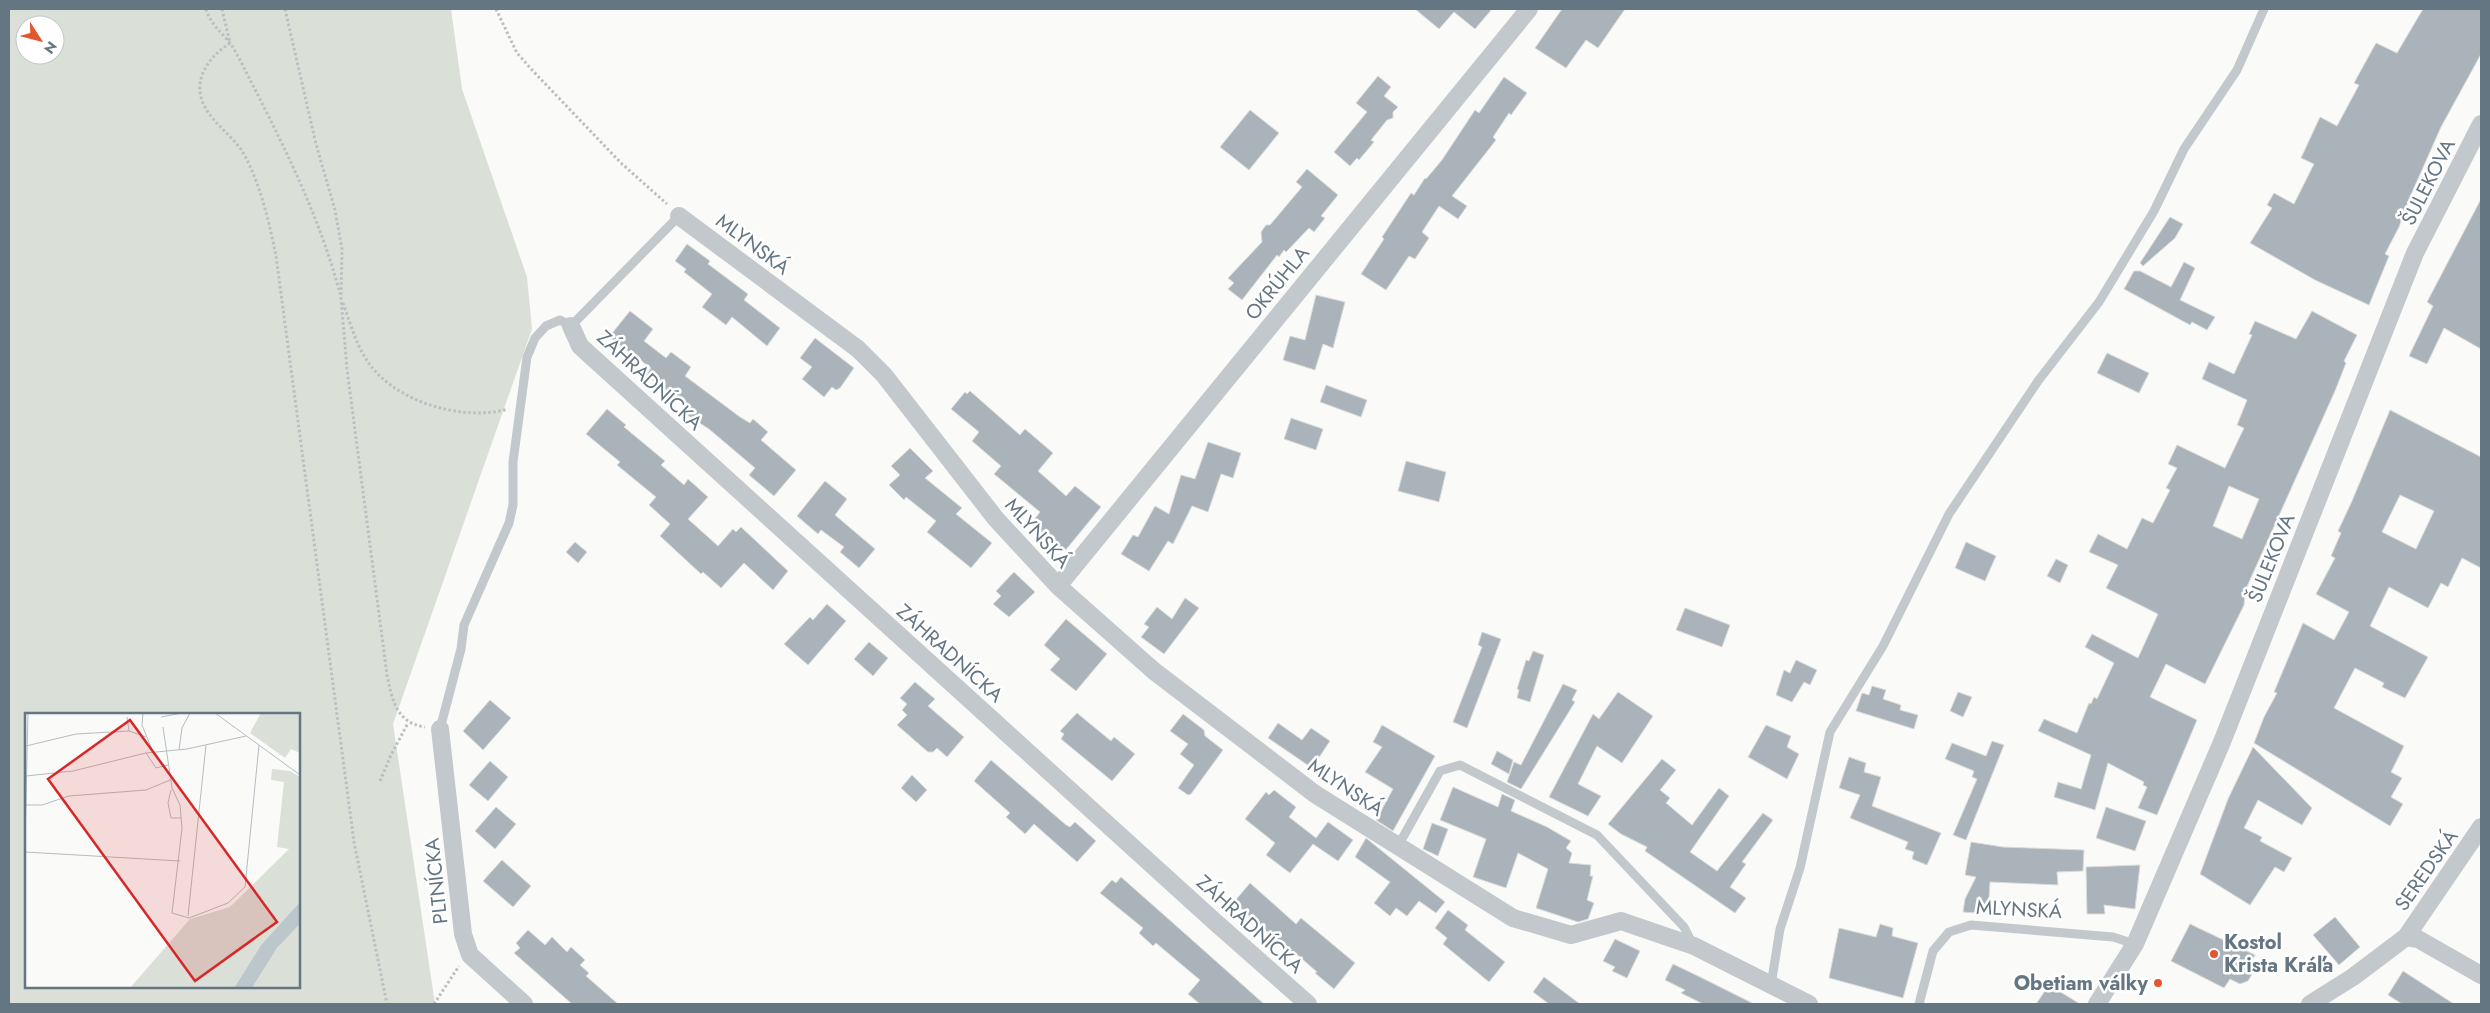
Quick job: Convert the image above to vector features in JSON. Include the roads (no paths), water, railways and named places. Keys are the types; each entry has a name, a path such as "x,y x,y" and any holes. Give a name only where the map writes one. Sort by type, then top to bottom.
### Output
{"street":[{"name":"OKRÚHLA","path":"1058,586 1530,9"},
{"name":"ŠULEKOVA","path":"2097,1004 2135,944 2222,742 2415,253 2481,124"},
{"name":"MLYNSKÁ","path":"680,216 858,349 884,374 996,519 1058,586 1162,677 1315,794 1513,918 1571,935 1621,921 1694,946 1809,1004"},
{"name":"ZÁHRADNÍCKA","path":"571,326 580,346 1308,1004"},
{"name":"PLTNÍCKA","path":"440,729 463,934 470,955 524,1004"},
{"name":"SEREDSKÁ","path":"2310,1004 2353,977 2406,937 2481,827"},
{"path":"2406,937 2418,939 2481,975"}],"lane":[{"path":"1771,985 1780,930 1800,868 1830,732 1883,646 1949,514 2038,381 2099,302 2154,211 2184,149 2237,70 2264,9"},
{"path":"440,729 461,649 464,625 509,522 513,505 513,462 527,357 535,338 546,326 560,320 571,326 680,216"},
{"path":"1398,846 1440,771 1460,765 1597,835 1684,927 1694,946"},
{"name":"MLYNSKÁ","path":"1919,1004 1933,951 1949,932 1971,925 2114,937 2135,944"}],"place":[{"name":"Kostol Krista Kráľa","path":"2214,954"},
{"name":"Obetiam války","path":"2158,983"}]}
